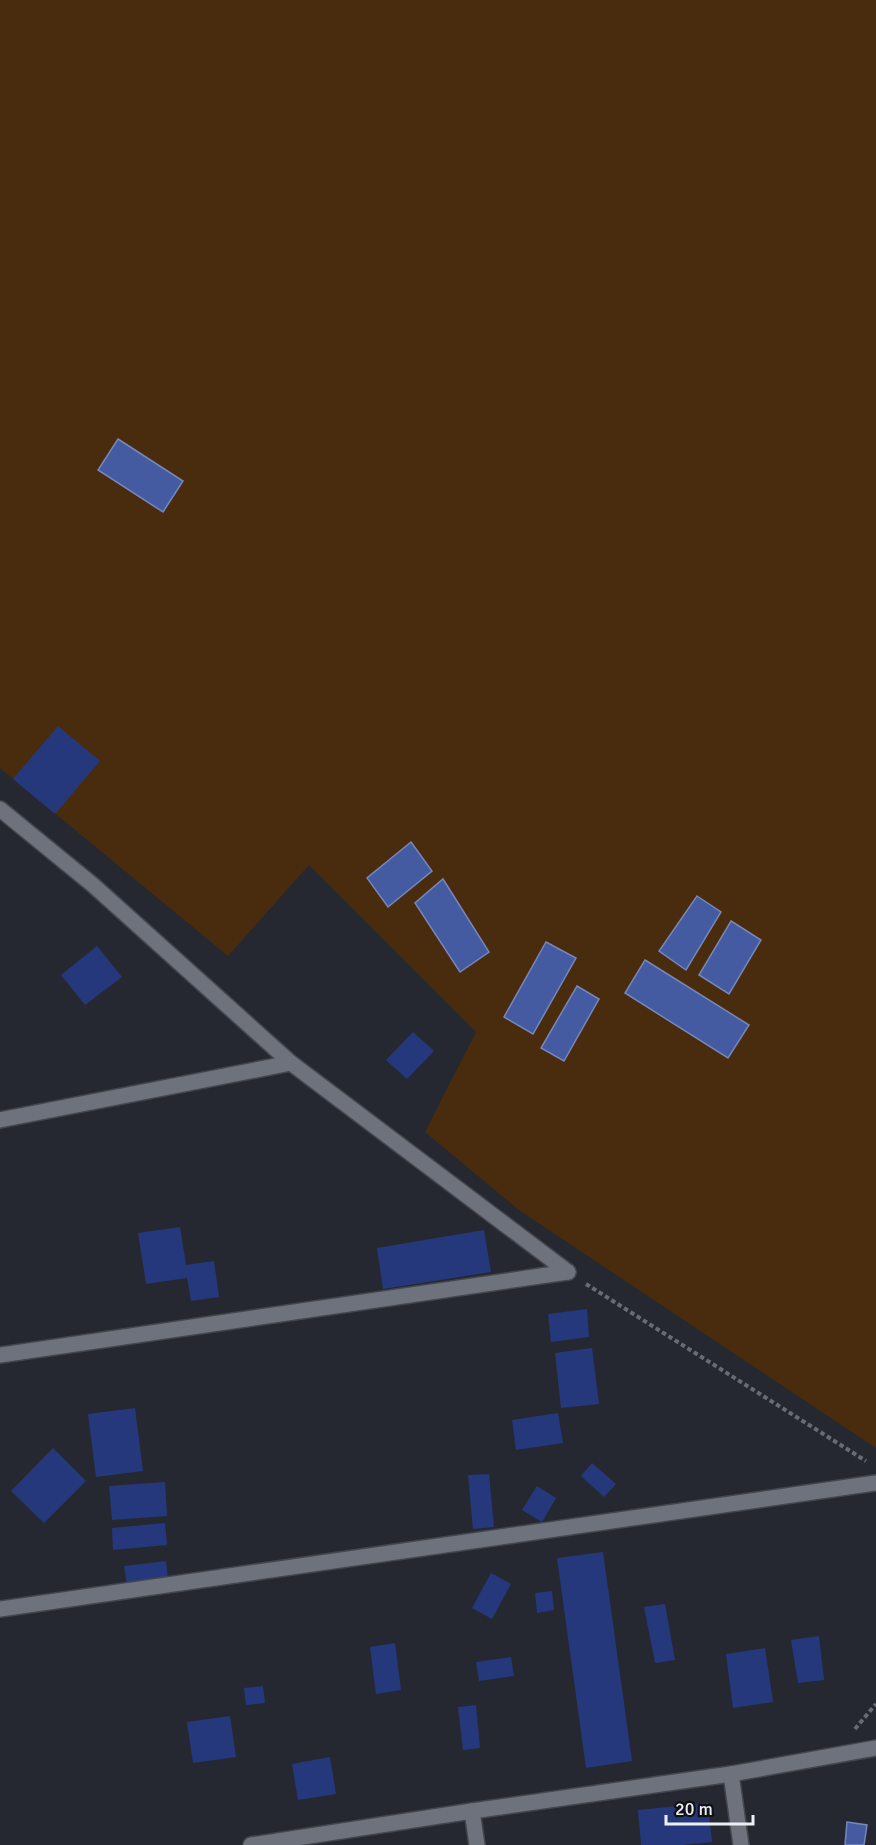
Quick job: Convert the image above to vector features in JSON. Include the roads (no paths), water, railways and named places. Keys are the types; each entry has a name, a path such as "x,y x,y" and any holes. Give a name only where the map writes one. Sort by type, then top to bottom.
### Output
{"street":[{"path":"0,809 93,885 291,1063 568,1272 0,1355"},
{"path":"0,1120 291,1063"},
{"path":"0,1609 876,1483"},
{"path":"251,1845 731,1774 876,1748"},
{"path":"731,1774 741,1845"},
{"path":"472,1811 477,1845"}],"water":[{"path":"118,439 183,481 163,512 98,470"},
{"path":"411,842 432,871 388,907 367,878"},
{"path":"443,879 489,952 460,972 415,903"},
{"path":"697,896 721,912 686,970 659,951"},
{"path":"731,921 761,940 729,994 699,975"},
{"path":"546,942 576,958 533,1034 504,1017"},
{"path":"645,960 749,1025 728,1058 625,993"},
{"path":"577,986 599,999 564,1061 541,1048"},
{"path":"847,1822 867,1825 864,1845 845,1845"}]}
